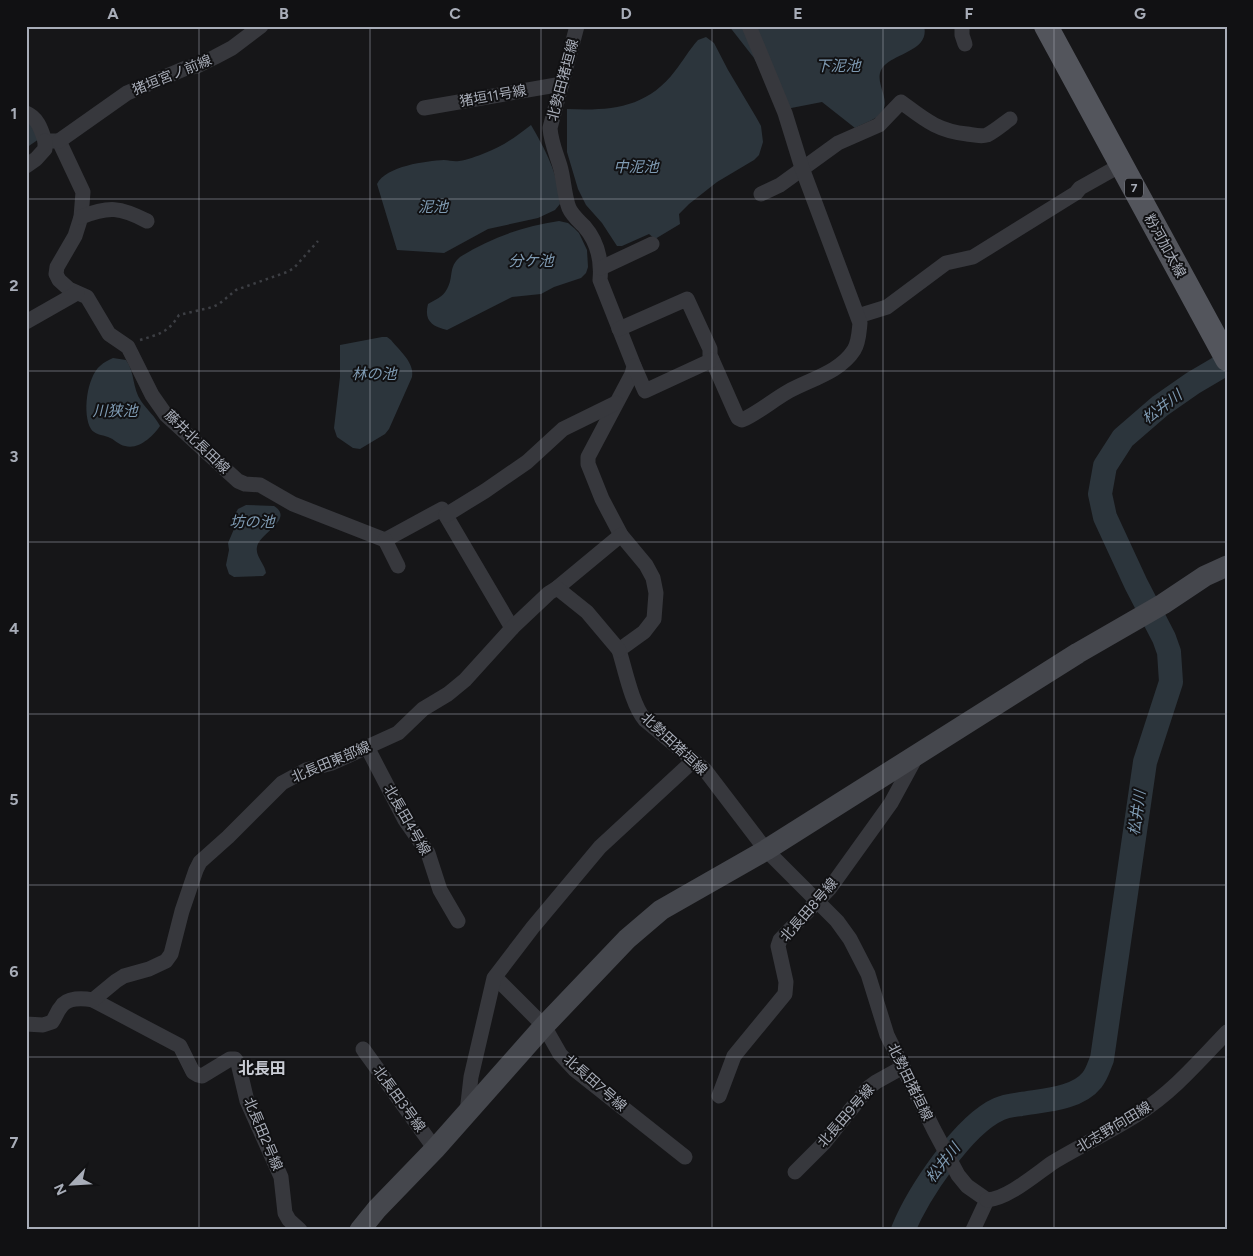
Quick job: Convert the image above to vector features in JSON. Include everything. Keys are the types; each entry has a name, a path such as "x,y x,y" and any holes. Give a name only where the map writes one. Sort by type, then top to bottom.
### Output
{"main road":[{"name":"粉河加太線","path":"1046,26 1224,355"}],"street":[{"name":"猪垣宮ノ前線","path":"52,141 127,93 186,68 197,66 232,48 262,26"},
{"name":"北勢田猪垣線","path":"577,26 550,128 551,141 560,166 569,207 592,236 598,250 601,268 600,280 645,392 712,360"},
{"path":"619,329 687,299 710,349 712,360 736,414 742,420 790,391 838,366 856,348 860,323 858,316 802,168 785,113 749,26"},
{"path":"962,26 965,44"},
{"name":"猪垣11号線","path":"424,108 562,84"},
{"path":"761,194 780,185 838,143 879,125 901,102 934,126 955,133 982,136 1010,119"},
{"name":"藤井北長田線","path":"26,113 33,116 52,141 83,192 80,217 74,236 57,267 56,274 63,285 87,297 109,334 128,347 152,395 166,415 238,481 245,484 260,485 293,504 385,540"},
{"path":"26,166 36,159 52,141"},
{"path":"858,316 887,307 946,264 973,257 1076,193 1080,188 1121,165"},
{"path":"80,217 98,211 114,209 129,212 147,221"},
{"path":"601,268 652,244"},
{"path":"26,322 77,293"},
{"path":"557,588 588,612 619,650 644,632 654,619 656,593 653,578 646,565 621,535 602,499 588,464 588,457 632,374 634,366"},
{"path":"446,515 486,492 527,462 563,429 616,403"},
{"path":"398,566 385,540 442,509 512,628"},
{"name":"北長田東部線","path":"93,1000 116,980 149,969 166,960 171,954 182,910 200,862 240,826 282,783 306,770 332,763 398,733 423,708 448,694 465,680 512,628 549,593 621,535"},
{"path":"360,1230 544,1026 627,939 661,910 766,850 1078,653 1163,604 1205,576 1227,566"},
{"name":"北勢田猪垣線","path":"619,650 640,714 704,770 766,850 837,921 862,958 887,1035 934,1130 958,1175 968,1186 987,1200"},
{"name":"北長田4号線","path":"367,747 404,820 428,853 440,890 458,921"},
{"name":"北長田8号線","path":"719,1096 734,1056 785,994 786,982 778,946 780,940 830,888 891,803 917,755"},
{"path":"467,1112 471,1077 495,977 533,927 600,847 693,761"},
{"name":"北長田7号線","path":"495,977 544,1026 560,1054 574,1070 685,1157"},
{"path":"26,1024 43,1025 52,1022 60,1007 66,1002 84,998 93,1000"},
{"name":"北長田2号線","path":"93,1000 180,1046 193,1072 198,1075 202,1076 230,1059 235,1059 238,1062 248,1101 281,1177 285,1213 289,1220 300,1230"},
{"name":"北志野向田線","path":"987,1200 995,1200 1006,1194 1054,1162 1138,1114 1180,1082 1227,1032"},
{"name":"北長田3号線","path":"363,1049 435,1149"},
{"name":"北長田9号線","path":"795,1172 824,1143 868,1088 903,1067"},
{"path":"973,1230 987,1200"}],"path":[{"path":"124,345 163,333 179,315 220,304 236,290 288,272 294,268 318,241"}],"water":[{"name":"下泥池","path":"729,26 924,26 925,34 918,45 912,50 891,60 881,70 880,83 885,102 884,109 877,117 855,128 822,102 781,110 754,58"},
{"name":"中泥池","path":"706,37 714,43 761,126 763,142 759,155 754,160 717,182 689,204 679,214 680,224 655,239 649,234 622,246 617,246 602,223 586,205 578,189 567,152 567,109 613,108 640,100 664,83 698,40"},
{"path":"26,116 39,139 26,148"},
{"name":"泥池","path":"531,125 546,153 557,183 560,204 555,210 538,218 488,229 444,253 397,250 377,184 382,178 397,169 417,163 444,160 457,161 472,158 491,151"},
{"name":"分ケ池","path":"559,221 568,223 579,233 587,250 588,267 586,273 581,278 554,287 541,294 512,297 447,330 430,322 427,314 428,304 445,292 449,285 452,268 460,257 483,244 508,234 533,226"},
{"name":"林の池","path":"387,337 391,340 406,357 411,367 412,377 385,434 360,449 353,448 337,437 334,428 340,377 340,345"},
{"name":"川狭池","path":"113,358 126,360 131,370 138,396 160,426 150,438 135,446 123,445 92,431 88,422 86,405 92,378 100,366"},
{"name":"坊の池","path":"246,505 274,506 279,511 278,521 263,537 257,547 257,554 266,573 263,576 234,577 229,574 226,565 229,550 228,543 234,529 235,514 238,509"}],"waterway":[{"name":"松井川","path":"903,1230 919,1198 943,1162 985,1117 1004,1107 1069,1095 1086,1086 1097,1073 1102,1059 1145,762 1171,682 1169,652 1164,638 1136,584 1105,517 1100,494 1105,466 1123,438 1160,406 1193,383 1227,363"}],"district":[{"name":"北長田","path":"262,1068"}]}
